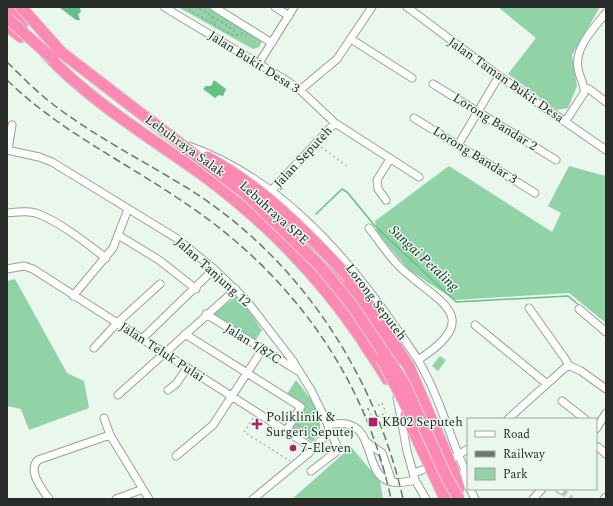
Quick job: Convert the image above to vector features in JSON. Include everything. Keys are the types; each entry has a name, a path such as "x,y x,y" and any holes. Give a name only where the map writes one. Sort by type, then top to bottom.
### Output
{"highway":[{"name":"Lebuhraya SPE","path":"20,7 61,52 253,200 319,264 351,304 404,383 446,476 463,492"},
{"name":"Lebuhraya Salak","path":"20,7 64,54 118,99 189,146 264,204 332,271 369,319 399,367 427,422 445,466 463,492"},
{"name":"Lebuhraya SPE","path":"7,9 54,62 95,95 207,174 242,202 313,269 346,308 376,349 419,430 451,499"},
{"path":"7,18 54,62"},
{"path":"7,26 54,62"},
{"name":"Lebuhraya Salak","path":"54,62 107,107 204,177 260,220 300,260 344,313 383,372 412,426 445,499"},
{"path":"175,140 223,166 268,197 320,246 349,278 376,312 409,367 463,492 464,499"},
{"path":"332,271 376,312"},
{"path":"424,453 439,499"}],"street":[{"name":"Jalan Bukit Desa 3","path":"164,7 300,90 335,123 419,177"},
{"path":"214,7 272,43"},
{"path":"275,7 289,16"},
{"path":"259,64 294,7"},
{"path":"300,90 337,59 372,7"},
{"name":"Jalan Taman Bukit Desa","path":"407,7 499,76 606,150"},
{"path":"565,122 584,93 584,88 577,66 580,52 606,13"},
{"path":"351,39 412,78"},
{"path":"458,145 499,76"},
{"name":"Lorong Bandar 2","path":"433,84 556,160"},
{"path":"584,88 589,89 606,102"},
{"name":"Lorong Bandar 3","path":"414,118 536,193"},
{"name":"Jalan Seputeh","path":"272,190 335,123"},
{"path":"8,150 12,125"},
{"name":"Lorong Seputeh","path":"189,146 219,157 272,190 333,247 367,285 418,360 429,382 457,456 467,475"},
{"name":"Jalan Tanjung 12","path":"8,150 46,159 176,238 236,289 269,328 300,372 311,390 328,429 335,440 338,449 336,452 311,471"},
{"path":"386,200 378,189 377,180 390,158"},
{"path":"73,296 106,258 118,235 128,209"},
{"path":"7,213 27,212 40,215 76,236 106,258"},
{"path":"369,228 390,256 450,309 453,319 452,327 448,334 437,347 418,360"},
{"path":"118,235 159,260 196,289"},
{"name":"Jalan Teluk Pulai","path":"7,269 24,266 33,269 73,296 314,448"},
{"path":"142,339 196,289 214,269"},
{"path":"94,348 117,323 160,284"},
{"path":"118,395 206,314 236,289"},
{"path":"529,308 568,365 581,371 606,389"},
{"path":"579,309 606,332"},
{"name":"Jalan 1/87C","path":"206,314 262,350 300,372"},
{"path":"475,325 547,384"},
{"path":"185,334 302,407 286,431"},
{"path":"176,456 213,424 262,350"},
{"path":"509,418 568,365"},
{"path":"168,390 176,384 187,368"},
{"path":"397,397 407,451 414,477 426,499"},
{"path":"562,401 584,418"},
{"path":"597,426 606,412"},
{"path":"104,418 110,435 149,499"},
{"path":"253,499 314,448 328,429 338,423 350,425 360,433 366,442 378,474 387,481 392,482 414,477 422,470"},
{"path":"49,499 33,469 38,460 110,435"},
{"path":"366,442 382,453 392,482"},
{"path":"597,447 606,454"},
{"path":"457,456 467,450"},
{"path":"464,468 462,471 463,492 475,499"},
{"path":"116,499 143,489"},
{"path":"475,490 480,499"},
{"path":"533,499 541,490"}],"path":[{"path":"184,7 234,36 238,35 235,30 201,8 195,7"},
{"path":"212,16 216,25"},
{"path":"321,146 348,167"},
{"path":"367,420 363,410 369,408 373,419 386,413 382,404 378,406"},
{"path":"294,433 309,412 315,417 316,430 311,438 308,438"},
{"path":"257,413 244,432 295,464"}],"green space":[{"path":"178,7 211,7 263,39 259,47 253,49"},
{"path":"498,7 600,7 572,55 577,86 568,108 557,110 508,74 536,38"},
{"path":"449,166 552,232 561,213 548,206 569,166 606,176 606,323 569,293 455,300 409,270 377,233 375,221"},
{"path":"15,279 67,373 84,381 89,408 29,430 21,409 7,406 7,281"},
{"path":"238,295 262,330 255,341 211,316"},
{"path":"440,356 446,360 438,371 432,366"},
{"path":"296,380 309,396 316,408 320,421 320,430 313,442 290,427 304,406 287,394"},
{"path":"351,447 380,481 383,499 292,499"}],"shaded area":[{"path":"59,7 80,8 81,12 78,14 80,20 76,20"},
{"path":"214,80 226,89 223,96 219,95 215,98 203,89 206,86 211,86"}],"waterway":[{"name":"Sungai Petaling","path":"316,214 342,189 347,192 375,226 456,302 568,296 580,306"},
{"name":"Sungai Petaling","path":"591,315 606,327"}],"tunnel":[{"path":"561,490 571,499"}],"railway":[{"path":"7,62 40,94 55,106 110,142 192,191 231,219 267,251 299,286 328,324 352,365 373,408 390,453 403,499"},
{"path":"7,80 26,97 67,128 176,197 215,225 252,256 285,290 314,326 340,366 361,408 378,452 391,499"}],"place":[{"name":"KB02 Seputeh","path":"373,422"},
{"name":"Poliklinik & Surgeri Seputej","path":"257,424"},
{"name":"7-Eleven","path":"293,448"}]}
